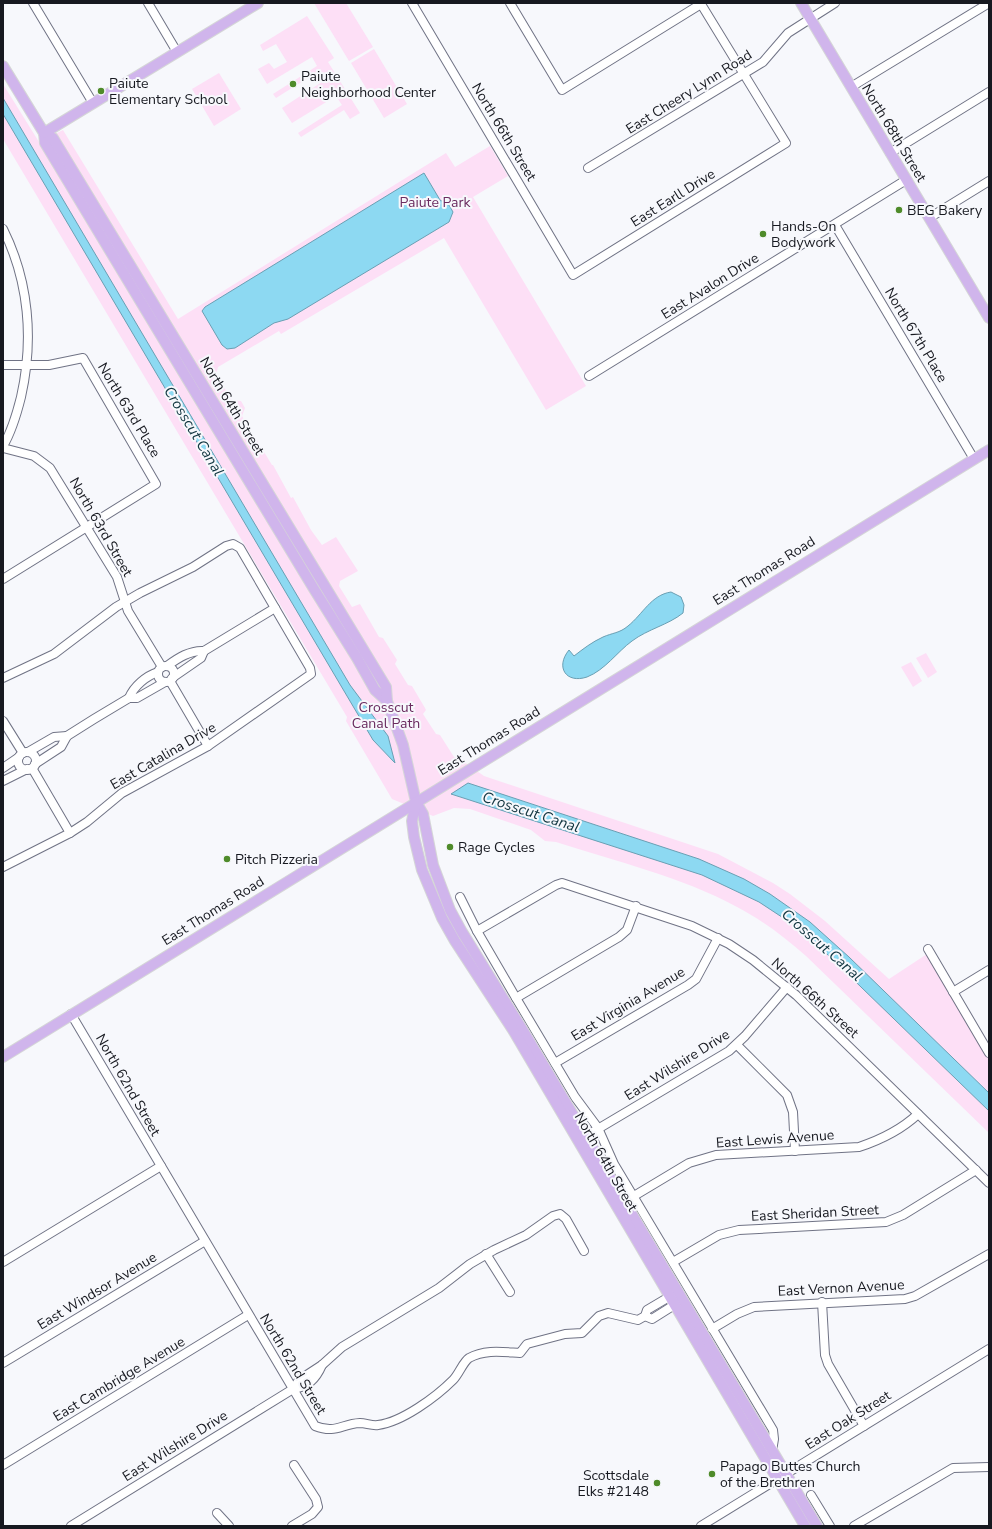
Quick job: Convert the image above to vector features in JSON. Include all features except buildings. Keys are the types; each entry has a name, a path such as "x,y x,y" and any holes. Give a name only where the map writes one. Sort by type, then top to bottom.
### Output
{"main road":[{"path":"44,133 258,3"},
{"name":"North 68th Street","path":"801,3 989,318"},
{"name":"North 64th Street","path":"3,66 44,133 53,138 386,687 387,701 403,745 413,783 416,802 412,821 418,856 433,898 455,929 586,1136 777,1480 805,1526"},
{"name":"East Thomas Road","path":"3,1057 989,450"},
{"name":"North 64th Street","path":"455,929 577,1142 772,1451 817,1526"},
{"path":"577,1142 586,1136"}],"street":[{"path":"33,3 94,103"},
{"path":"148,3 177,52"},
{"name":"North 66th Street","path":"412,3 574,275"},
{"path":"510,3 562,90 701,4 744,74"},
{"name":"East Cheery Lynn Road","path":"588,168 763,62 788,33 836,3"},
{"path":"851,87 989,3"},
{"name":"East Earll Drive","path":"574,275 786,143 744,74"},
{"path":"890,153 989,92"},
{"name":"East Avalon Drive","path":"589,376 906,180"},
{"path":"929,218 989,181"},
{"name":"North 67th Place","path":"835,224 974,459"},
{"path":"3,229 16,259 25,295 28,324 26,366 18,406 3,447"},
{"name":"North 63rd Place","path":"3,365 49,365 83,358 156,484 87,527"},
{"name":"North 63rd Street","path":"3,447 34,456 50,468 117,577 128,611 163,668"},
{"path":"3,579 87,527"},
{"path":"3,678 40,661 66,646 105,614 124,602 193,567 226,546 233,544 240,548 275,608 204,651 200,658 169,680 137,698 129,698 67,736 54,737 23,754 3,768"},
{"name":"East Catalina Drive","path":"3,866 70,833 87,822 122,792 208,746 311,674 310,668 275,608"},
{"path":"129,698 133,688 153,674 184,656 196,651 204,651"},
{"path":"163,668 160,678 169,680 208,746"},
{"path":"163,668 173,670 169,680"},
{"path":"3,721 23,754 20,765 31,767"},
{"path":"3,781 31,767 61,747 67,736"},
{"path":"23,754 34,756 31,767 70,833"},
{"name":"North 66th Street","path":"477,931 556,885 562,883 636,906 692,926 718,938 753,960 787,987 989,1183"},
{"name":"North 64th Street","path":"460,897 477,931 516,998 579,1102 598,1128 614,1164 773,1430 774,1440 772,1451"},
{"path":"516,998 619,937 627,930 636,906"},
{"name":"East Virginia Avenue","path":"555,1063 696,979 718,938"},
{"path":"928,949 989,1053"},
{"path":"953,992 989,970"},
{"name":"East Wilshire Drive","path":"586,1136 737,1045 787,987"},
{"name":"North 62nd Street","path":"71,1014 315,1426 323,1429 335,1430 359,1423 377,1426 396,1420 442,1392 458,1375 468,1359 485,1352 520,1353 527,1344 565,1334 582,1333 599,1316 608,1313 638,1320 645,1316 647,1310 676,1298"},
{"path":"737,1045 787,1095 793,1112 795,1151"},
{"name":"East Lewis Avenue","path":"634,1196 689,1164 716,1155 859,1147 881,1139 910,1122 918,1114"},
{"path":"3,1262 161,1166"},
{"name":"East Sheridan Street","path":"673,1262 719,1235 740,1230 886,1222 903,1215 976,1170"},
{"name":"East Wilshire Drive","path":"71,1526 293,1389 303,1388 316,1376 322,1365 342,1347 439,1288 463,1269 486,1254 526,1235 553,1216 560,1214 566,1219 584,1251"},
{"name":"East Windsor Avenue","path":"3,1363 205,1241"},
{"path":"486,1254 510,1292"},
{"name":"East Vernon Avenue","path":"712,1329 736,1314 754,1307 822,1302 905,1299 915,1296 989,1254"},
{"path":"822,1302 825,1355 828,1364 864,1426"},
{"name":"East Cambridge Avenue","path":"3,1465 248,1315"},
{"name":"East Oak Street","path":"701,1526 989,1349"},
{"path":"292,1526 312,1514 318,1507 316,1499 294,1465"},
{"path":"854,1526 952,1468 989,1467"},
{"path":"811,1495 830,1526"},
{"path":"217,1513 229,1526"}],"green space":[{"path":"314,3 346,3 373,47 349,61"},
{"path":"307,16 334,58 328,62 360,113 350,119 344,110 301,137 298,133 342,105 336,96 292,123 282,108 325,80 319,71 276,98 273,94 317,66 312,57 267,84 258,69 269,63 274,69 287,62 276,44 263,51 260,45"},
{"path":"374,49 407,104 384,118 351,63"},
{"path":"219,73 241,109 214,126 192,89"},
{"path":"3,84 39,142 63,130 178,319 446,153 455,167 490,146 508,176 473,197 586,386 546,410 444,238 281,334 279,331 218,367 216,375 232,400 241,401 245,408 242,416 273,465 291,498 293,497 311,530 322,545 336,537 358,571 340,581 339,586 352,607 360,604 379,637 383,638 397,660 395,664 408,685 412,686 425,708 426,710 423,714 436,734 440,735 454,757 457,757 484,776 718,854 773,883 790,894 825,921 889,979 927,954 989,1053 989,1133 806,956 773,929 755,917 716,896 671,878 556,842 545,841 531,830 470,809 454,808 433,816 392,799 346,721 347,717 3,139"},
{"path":"926,653 937,672 928,678 916,658"},
{"path":"911,662 922,681 913,687 901,667"}],"water":[{"name":"Crosscut Canal","path":"3,98 350,685 388,736 395,763 373,740 3,114"},
{"path":"424,173 440,200 449,205 453,212 449,222 288,319 274,323 235,348 227,349 222,345 202,311 205,307"},
{"path":"671,592 681,597 684,605 683,613 626,645 600,670 593,674 580,679 568,676 563,668 563,662 569,650 574,656 599,639 622,630 658,597"},
{"name":"Crosscut Canal","path":"468,783 699,859 744,879 770,894 810,922 849,957 989,1093 989,1111 800,929 759,902 702,875 451,794"}],"place":[{"name":"Paiute Neighborhood Center","path":"293,84"},
{"name":"Paiute Elementary School","path":"101,91"},
{"name":"BEG Bakery","path":"899,210"},
{"name":"Hands-On Bodywork","path":"763,234"},
{"name":"Rage Cycles","path":"450,847"},
{"name":"Pitch Pizzeria","path":"227,859"},
{"name":"Papago Buttes Church of the Brethren","path":"712,1474"},
{"name":"Scottsdale Elks #2148","path":"657,1483"}],"park label":[{"name":"Paiute Park","path":"435,202"},
{"name":"Crosscut Canal Path","path":"386,716"}]}
